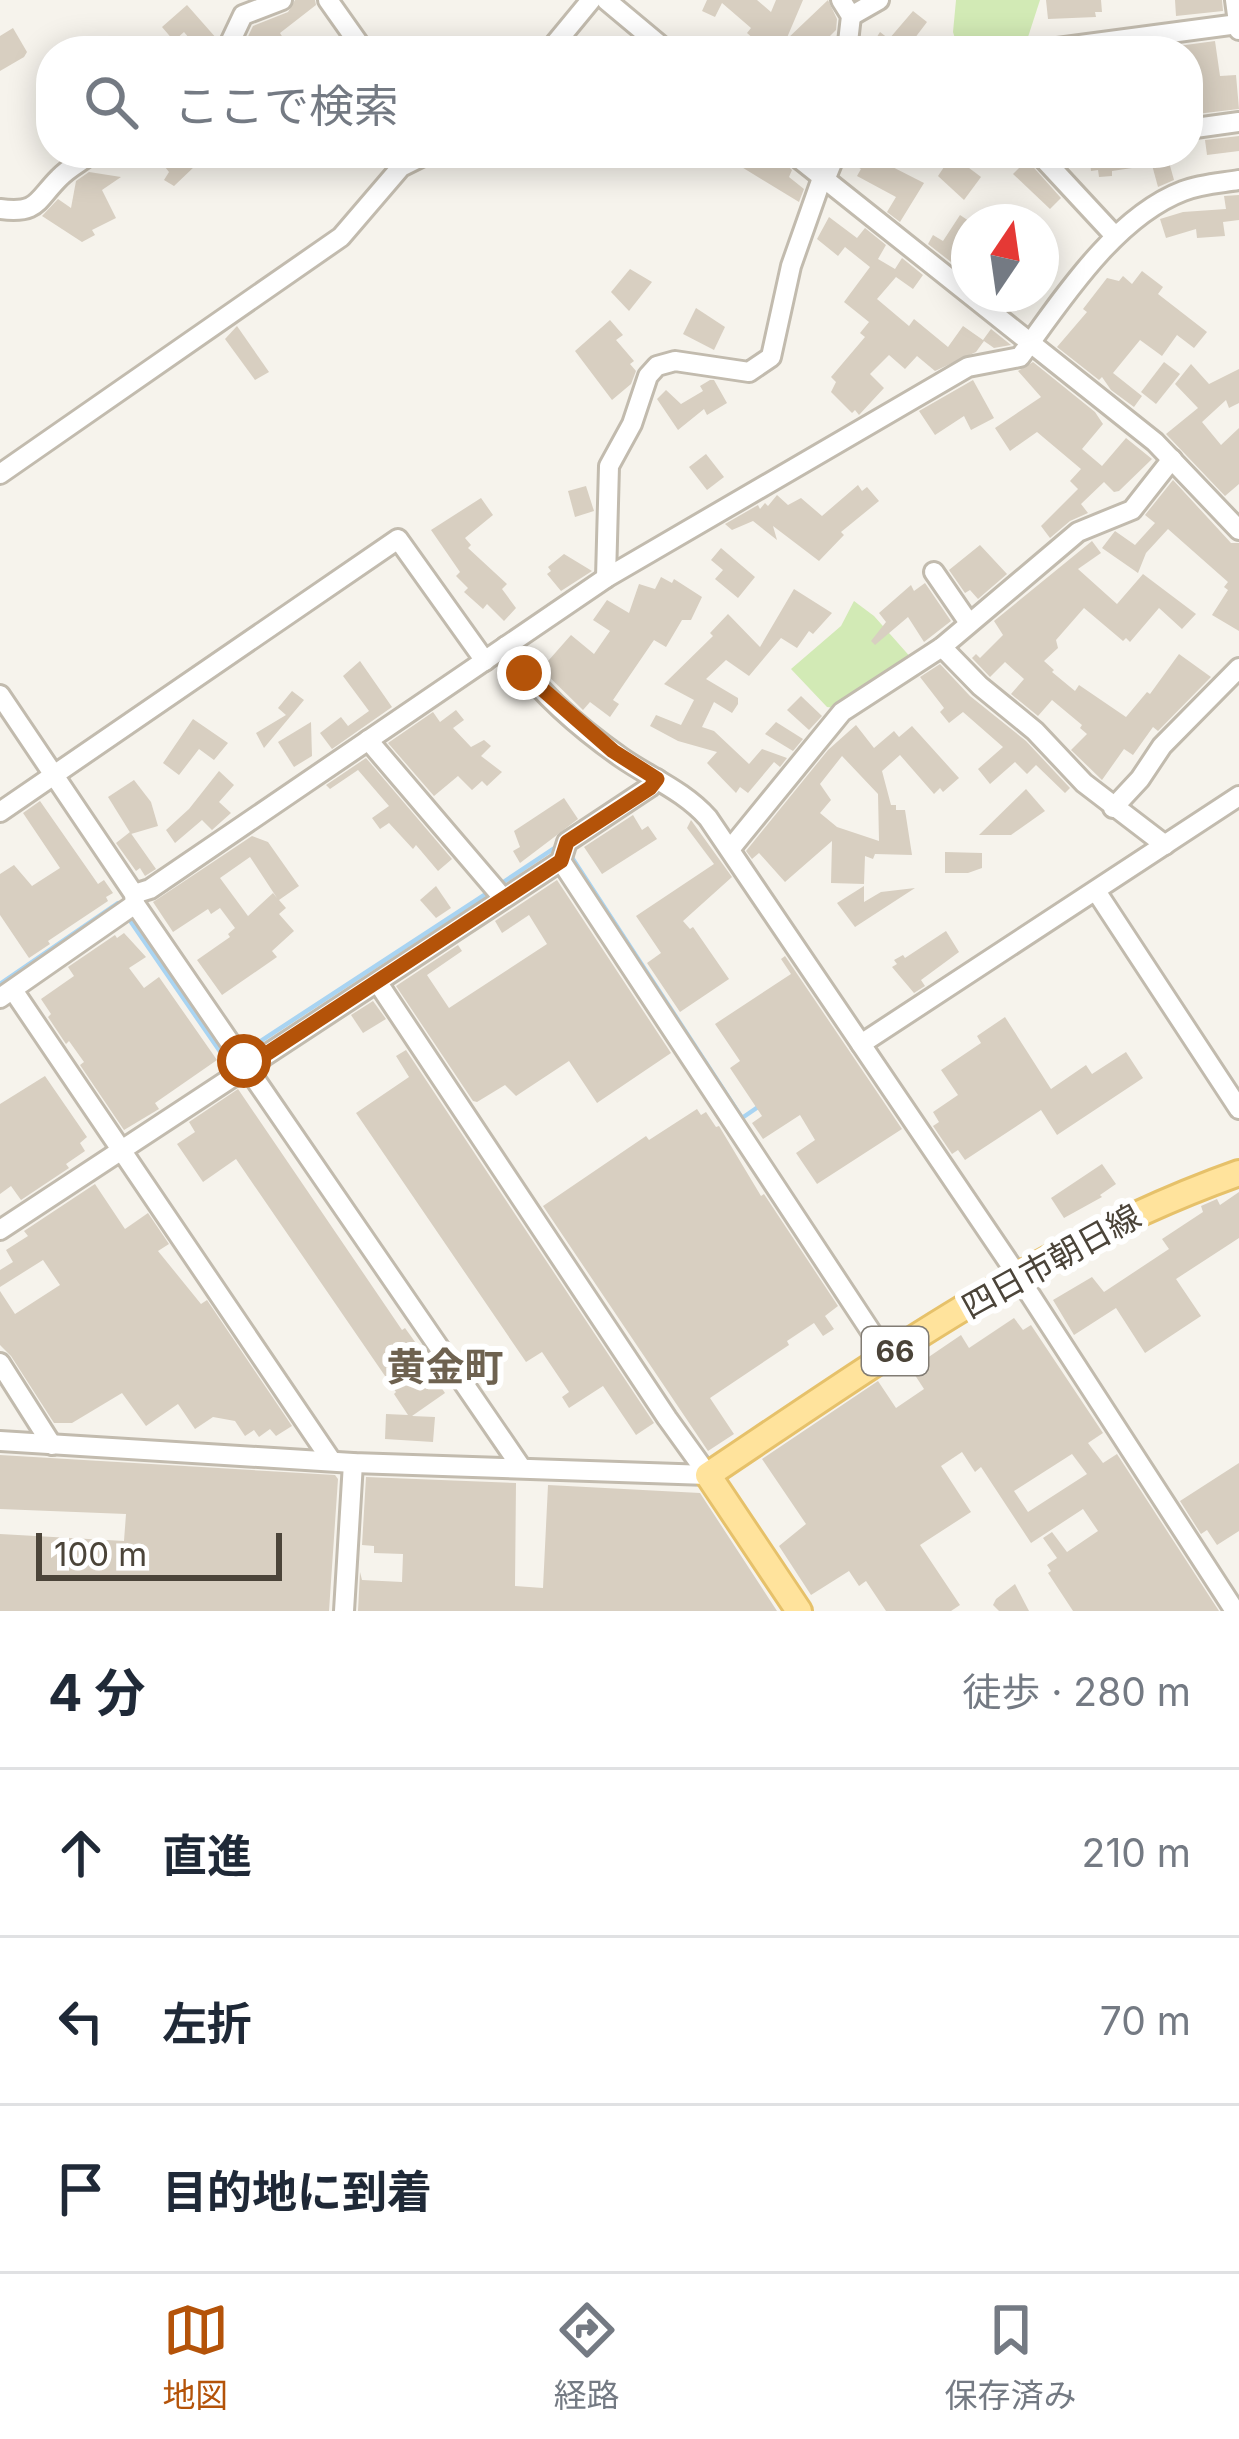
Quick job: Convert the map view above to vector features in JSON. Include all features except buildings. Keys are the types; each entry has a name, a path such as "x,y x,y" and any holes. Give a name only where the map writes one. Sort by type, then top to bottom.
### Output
{"main road":[{"name":"四日市朝日線","path":"708,1474 1018,1276 1163,1200 1239,1173"},
{"path":"708,1474 799,1611"}],"street":[{"path":"233,36 243,15 282,0"},
{"path":"328,0 353,36"},
{"path":"561,36 591,0"},
{"path":"606,0 650,36"},
{"path":"846,8 879,0"},
{"path":"1162,36 1239,27 1235,0"},
{"path":"1203,127 1239,122"},
{"path":"0,209 28,209 72,168"},
{"path":"0,474 341,237 400,168"},
{"path":"810,168 1155,442 1239,530"},
{"path":"606,578 609,466 632,424 647,376 657,366 675,361 749,372 771,357 791,266 829,168"},
{"path":"1052,168 1115,236"},
{"path":"331,1460 122,1148 6,994 135,899 606,578 968,367 1020,357 1115,236 1136,217 1183,190 1239,180"},
{"path":"731,848 842,712 943,647 1078,532 1132,510 1172,460"},
{"path":"0,812 398,539 484,661"},
{"path":"934,572 969,623"},
{"path":"506,646 528,678 613,751 691,800 731,848 1018,1276 1234,1611"},
{"path":"943,647 1113,808 1161,842"},
{"path":"1113,808 1162,746 1239,668"},
{"path":"0,695 521,1467"},
{"path":"368,740 498,891"},
{"path":"0,1230 378,983 498,891 564,852 657,779"},
{"path":"859,1041 1096,891 1161,842 1239,796"},
{"path":"564,852 887,1356"},
{"path":"1096,891 1239,1109"},
{"path":"378,983 708,1474"},
{"path":"0,1363 52,1444"},
{"path":"0,1442 353,1462 708,1474"},
{"path":"344,1611 353,1462"}],"green space":[{"path":"956,0 1040,0 1028,36 954,36"},
{"path":"854,601 913,660 835,708 827,707 791,669 841,626"}],"waterway":[{"path":"499,885 559,845"},
{"path":"569,853 742,1118 758,1107"},
{"path":"253,1046 489,892"},
{"path":"0,984 118,903"},
{"path":"131,922 228,1063"}],"district":[{"name":"黄金町","path":"445,1366"}],"route":[{"path":"244,1061 248,1066 561,861 567,842 657,779 613,751 524,673"}]}
